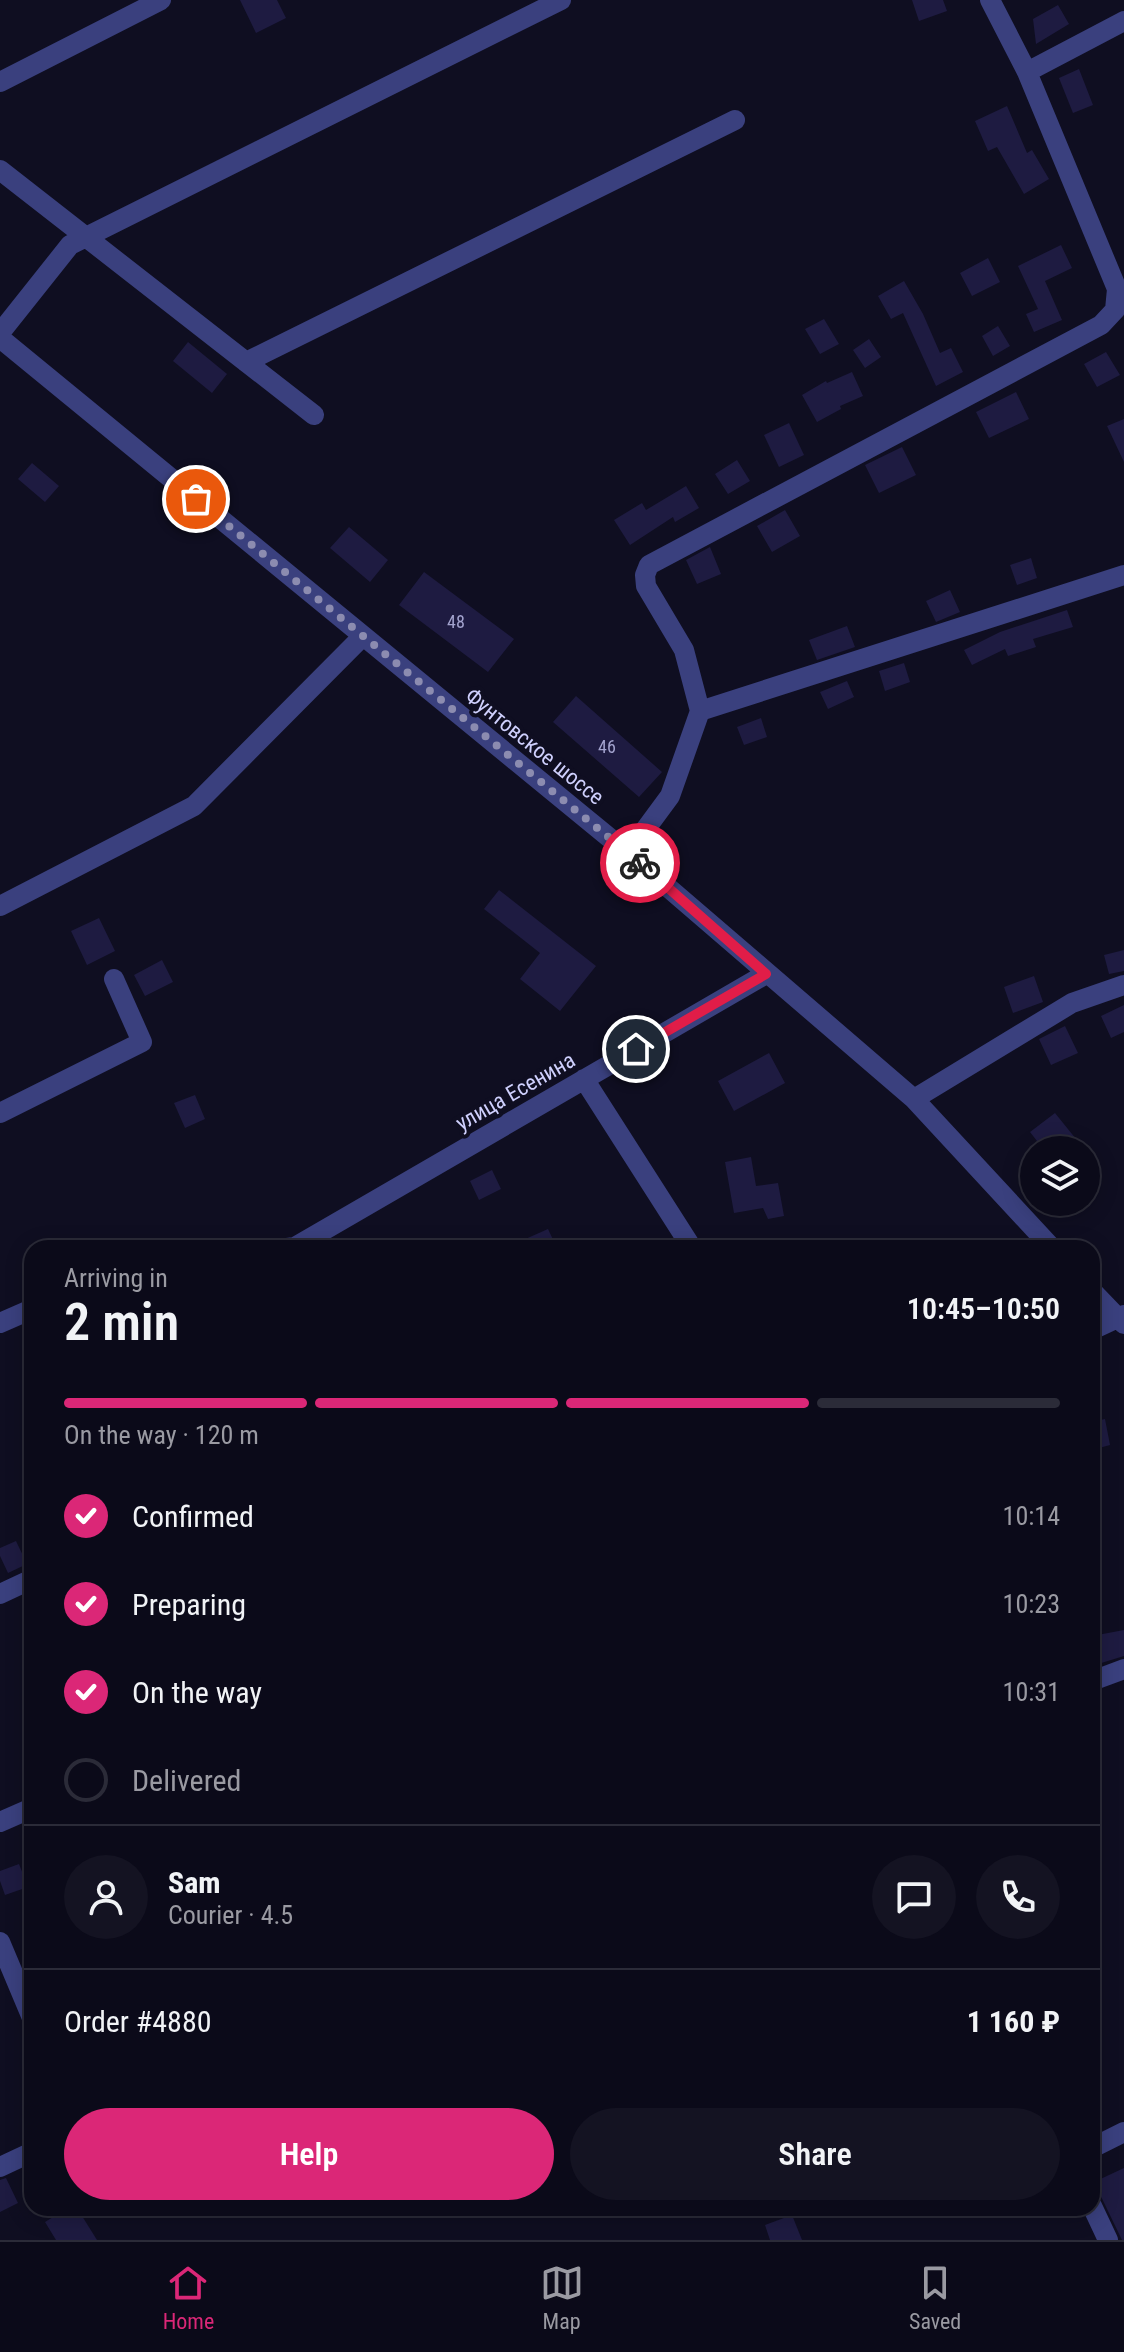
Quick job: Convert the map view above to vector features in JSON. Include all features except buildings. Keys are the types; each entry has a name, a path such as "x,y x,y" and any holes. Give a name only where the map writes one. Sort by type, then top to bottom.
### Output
{"street":[{"path":"0,82 161,0"},
{"path":"0,336 70,245 561,0"},
{"path":"628,853 670,796 700,711 684,650 646,586 645,575 649,565 1101,325 1115,310 1117,289 1027,72 990,0"},
{"path":"1027,72 1124,21"},
{"path":"246,362 735,120"},
{"path":"0,170 314,415"},
{"name":"Фунтовское шоссе","path":"0,336 628,853 914,1099 1045,1240"},
{"path":"700,711 1124,575"},
{"path":"0,906 194,806 363,636"},
{"name":"улица Есенина","path":"307,1240 766,974"},
{"path":"0,1113 142,1042 114,979"},
{"path":"914,1099 1072,1003 1124,985"},
{"path":"584,1079 687,1240"},
{"path":"1100,1298 1122,1319 1100,1327"},
{"path":"0,1323 24,1312"},
{"path":"0,1594 24,1583"},
{"path":"1100,1678 1124,1669"},
{"path":"0,1822 24,1812"},
{"path":"0,1942 24,1999"},
{"path":"1100,2144 1124,2132"},
{"path":"0,2167 24,2156"},
{"path":"1097,2216 1108,2240"}],"way so far":[{"path":"196,499 640,863"}],"route":[{"path":"636,1049 766,974 640,863"}]}
